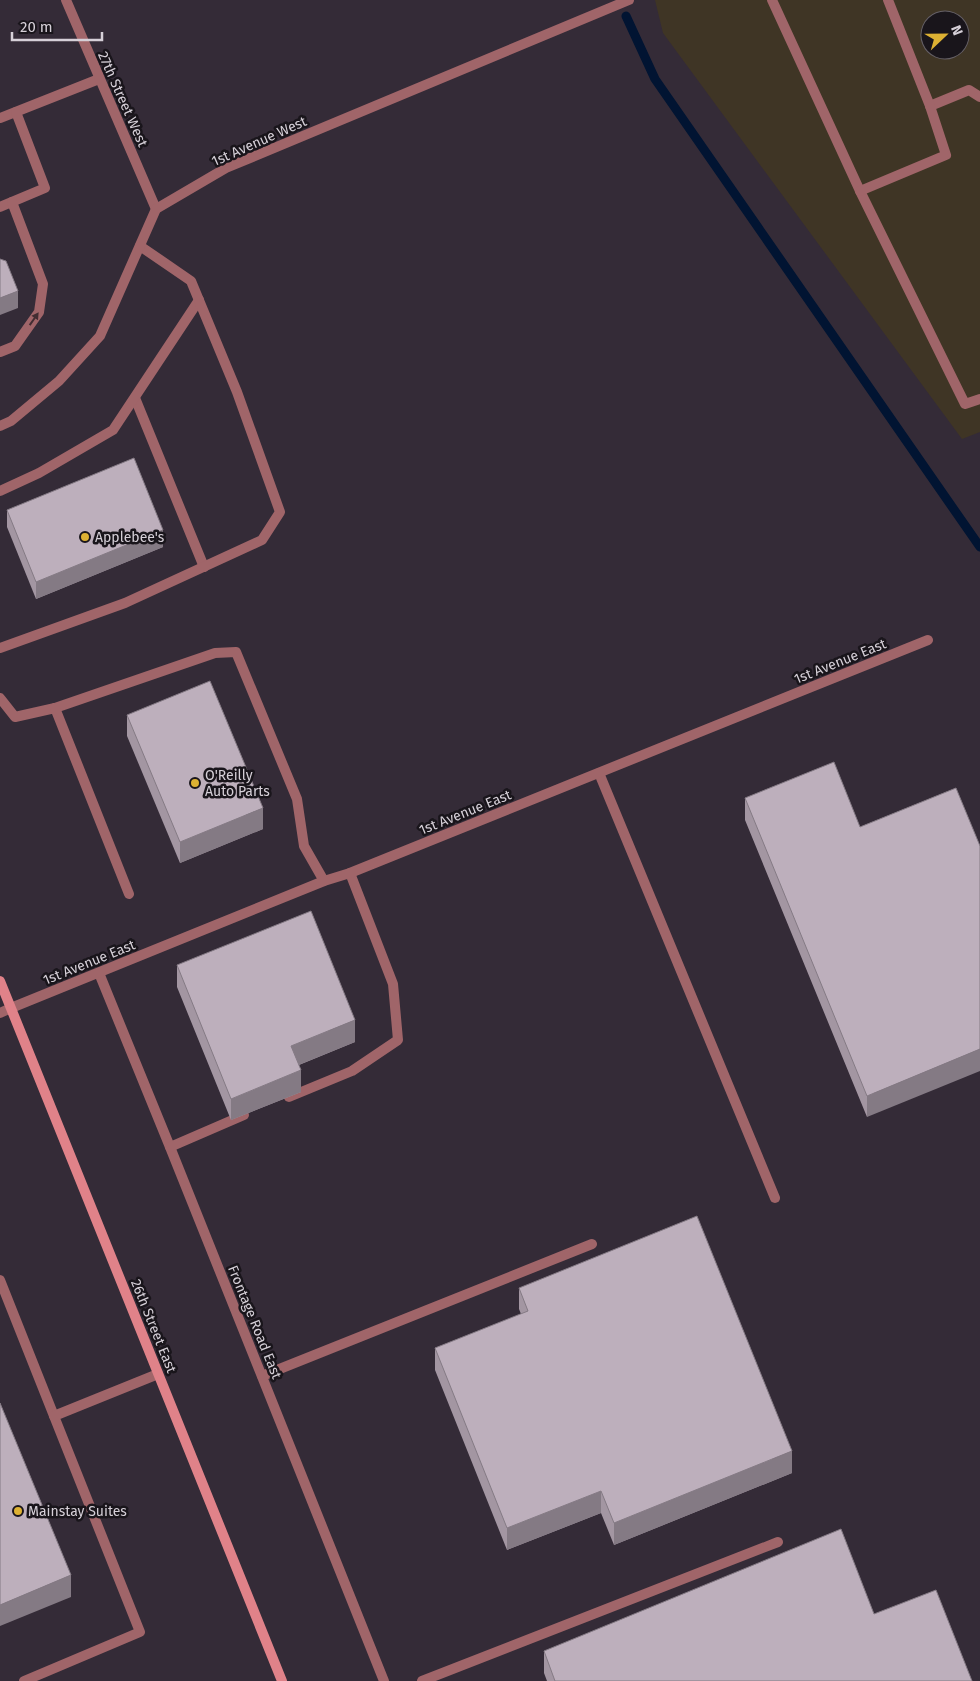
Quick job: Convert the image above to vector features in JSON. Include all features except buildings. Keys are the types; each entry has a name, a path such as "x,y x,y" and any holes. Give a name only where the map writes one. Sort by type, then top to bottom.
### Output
{"main road":[{"name":"26th Street East","path":"0,981 282,1681"}],"street":[{"name":"27th Street West","path":"66,0 156,209"},
{"name":"1st Avenue West","path":"156,209 226,168 629,0"},
{"path":"772,0 860,191 965,404 980,399"},
{"path":"860,191 946,155 930,106 888,0"},
{"path":"0,118 99,80"},
{"path":"930,106 969,90 980,97"},
{"path":"0,207 45,188 16,112"},
{"path":"0,352 15,346 39,312 42,284 12,202"},
{"path":"0,426 11,421 59,381 100,336 156,209"},
{"path":"0,648 125,603 262,540 280,512 238,392 191,281 140,246"},
{"path":"0,491 39,473 113,430 199,300"},
{"path":"135,398 204,566"},
{"name":"1st Avenue East","path":"0,1013 324,881 350,873 928,640"},
{"path":"0,698 14,717 55,708 215,653 236,652 297,799 304,846 324,881"},
{"path":"55,708 129,894"},
{"path":"599,773 775,1198"},
{"path":"283,1099 352,1071 398,1040 393,984 350,873"},
{"name":"Frontage Road East","path":"98,973 170,1147 384,1681"},
{"path":"170,1147 257,1110"},
{"path":"262,1376 592,1244"},
{"path":"0,1280 140,1632 24,1681"},
{"path":"54,1416 158,1374"},
{"path":"422,1681 778,1542"}],"shaded area":[{"path":"655,0 980,0 980,432 962,439 663,33"}],"waterway":[{"path":"626,16 655,79 980,547"}],"place":[{"name":"Applebee's","path":"85,537"},
{"name":"O'Reilly Auto Parts","path":"195,783"},
{"name":"Mainstay Suites","path":"18,1511"}]}
